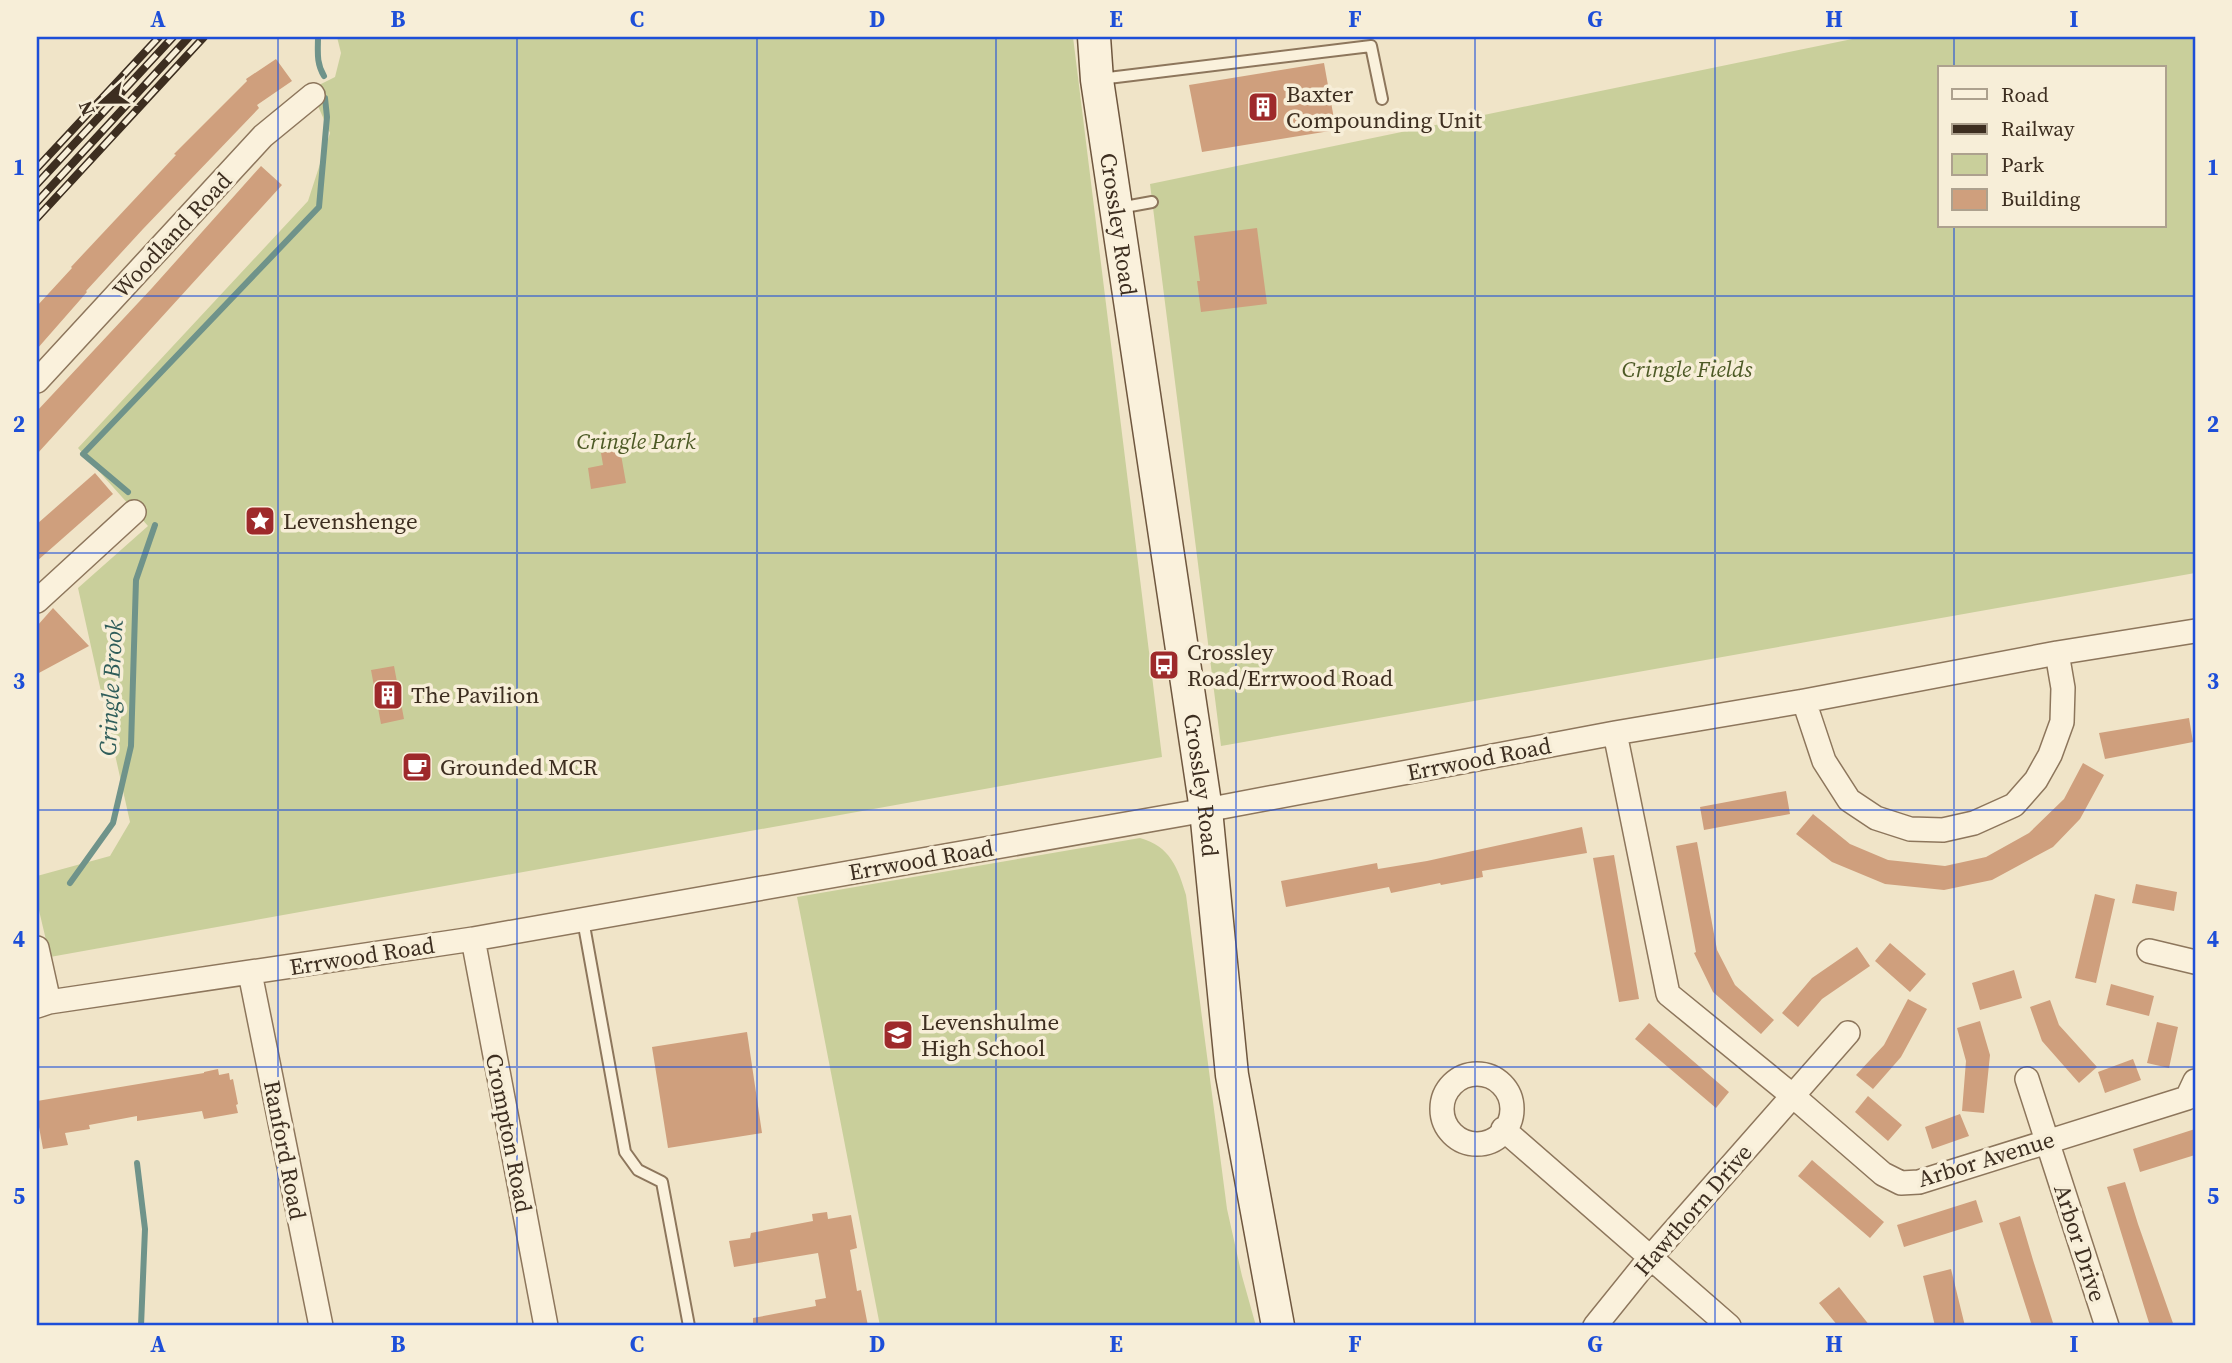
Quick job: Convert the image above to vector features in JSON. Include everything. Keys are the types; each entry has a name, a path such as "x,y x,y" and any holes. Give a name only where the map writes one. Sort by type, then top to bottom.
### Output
{"street":[{"name":"Crossley Road","path":"1094,37 1097,80 1206,810 1232,1074 1278,1326"},
{"name":"Woodland Road","path":"37,381 263,136 313,95"},
{"path":"37,601 134,512"},
{"name":"Errwood Road","path":"43,1004 583,920 1206,810 2057,653 2195,631"},
{"path":"1804,701 1824,761 1849,800 1876,818 1910,829 1943,830 1974,823 2014,805 2036,780 2050,755 2062,722 2063,688 2057,653"},
{"name":"Arbor Avenue","path":"1615,733 1668,994 1883,1174 1901,1183 1919,1182 2187,1098 2195,1081"},
{"name":"Crompton Road","path":"473,939 546,1326"},
{"path":"37,948 43,1004"},
{"path":"2149,951 2195,962"},
{"name":"Ranford Road","path":"250,973 321,1326"},
{"path":"1793,1096 1848,1034"},
{"name":"Arbor Drive","path":"2027,1079 2107,1326"},
{"name":"Hawthorn Drive","path":"1595,1326 1649,1259 1793,1096"},
{"path":"1503,1129 1728,1326"}],"lane":[{"path":"1097,80 1371,46 1382,99"},
{"path":"1116,209 1152,202"},
{"path":"583,920 625,1152 638,1170 662,1182 689,1326"}],"green space":[{"name":"Cringle Park","path":"337,37 1073,37 1162,757 50,957 37,902 37,876 110,856 130,822 78,588 148,526 78,448 308,201 330,133 313,95 315,87 335,77 341,53"},
{"name":"Cringle Fields","path":"1862,37 2195,37 2195,573 1221,746 1150,184"},
{"name":"Levenshulme High School","path":"1140,838 1166,852 1180,876 1186,895 1227,1209 1256,1326 880,1326 797,897"}],"building":[{"path":"276,59 292,81 257,105 259,108 143,229 37,349 37,306 176,155 174,154 247,81 246,79"},
{"name":"Baxter Compounding Unit","path":"1324,63 1336,130 1202,152 1189,85"},
{"path":"261,166 282,185 37,454 37,411"},
{"path":"1257,228 1267,304 1201,312 1194,236"},
{"path":"620,449 626,483 591,489 588,468 603,465 601,453"},
{"path":"95,473 113,494 37,561 37,524"},
{"path":"53,608 89,646 37,674 37,626"},
{"name":"The Pavilion","path":"394,666 404,719 381,724 371,670"},
{"path":"2189,718 2193,742 2105,759 2099,733"},
{"path":"2083,763 2104,775 2080,819 2053,847 1992,880 1944,890 1885,884 1832,862 1796,834 1813,814 1850,844 1888,860 1945,866 1986,857 2029,833 2064,799"},
{"path":"1786,791 1790,814 1704,830 1700,807"},
{"path":"1582,827 1587,853 1482,871 1483,877 1441,885 1440,883 1391,893 1389,887 1286,907 1281,881 1377,863 1378,869 1427,861"},
{"path":"1697,842 1717,950 1735,985 1774,1020 1761,1034 1713,992 1694,953 1696,952 1676,846"},
{"path":"1614,855 1639,999 1619,1002 1593,858"},
{"path":"2136,884 2177,892 2174,911 2132,903"},
{"path":"2095,894 2115,899 2096,983 2075,978"},
{"path":"1890,943 1926,974 1910,992 1875,961"},
{"path":"1857,947 1870,966 1822,999 1798,1027 1782,1013 1812,978"},
{"path":"2014,970 2022,998 1980,1010 1972,983"},
{"path":"2111,984 2154,996 2149,1016 2106,1005"},
{"path":"1908,999 1927,1009 1901,1057 1873,1089 1856,1075 1884,1045"},
{"path":"2050,1000 2059,1025 2097,1067 2079,1083 2042,1041 2030,1007"},
{"path":"1980,1021 1990,1055 1984,1113 1962,1111 1966,1061 1957,1028"},
{"path":"2157,1022 2178,1027 2169,1068 2147,1063"},
{"path":"1649,1023 1729,1092 1716,1108 1635,1039"},
{"path":"747,1032 762,1133 668,1148 652,1047"},
{"path":"2133,1059 2141,1080 2105,1093 2098,1072"},
{"path":"218,1069 219,1075 229,1073 230,1080 233,1079 238,1113 204,1119 202,1111 137,1121 137,1116 89,1125 90,1129 65,1133 68,1145 43,1149 37,1101"},
{"path":"1868,1096 1902,1125 1888,1141 1855,1112"},
{"path":"1960,1114 1969,1136 1932,1149 1925,1127"},
{"path":"2195,1129 2195,1155 2140,1172 2133,1149"},
{"path":"1812,1160 1884,1222 1870,1238 1798,1176"},
{"path":"2125,1182 2174,1326 2150,1326 2107,1187"},
{"path":"1976,1200 1983,1222 1904,1247 1897,1225"},
{"path":"827,1212 828,1219 851,1215 857,1248 850,1250 857,1291 861,1290 868,1326 753,1326 753,1318 816,1306 815,1300 826,1298 818,1253 734,1267 729,1241 750,1238 751,1233 813,1221 812,1214"},
{"path":"2020,1216 2054,1326 2032,1326 1999,1223"},
{"path":"1951,1269 1965,1326 1935,1326 1923,1276"},
{"path":"1839,1287 1870,1326 1838,1326 1819,1303"}],"waterway":[{"name":"Cringle Brook","path":"318,37 319,62 324,76"},
{"path":"128,492 83,454 319,207 327,117 325,98"},
{"name":"Cringle Brook","path":"70,883 113,823 131,746 136,580 155,525"},
{"name":"Cringle Brook","path":"137,1163 145,1229 141,1326"}],"railway":[{"path":"37,168 159,37"},
{"path":"37,184 173,37"},
{"path":"37,202 189,37"},
{"path":"37,218 204,37"}],"place":[{"name":"Baxter Compounding Unit","path":"1263,107"},
{"name":"Levenshenge","path":"260,521"},
{"name":"Crossley Road/Errwood Road","path":"1164,665"},
{"name":"The Pavilion","path":"388,695"},
{"name":"Grounded MCR","path":"417,767"},
{"name":"Levenshulme High School","path":"898,1035"}]}
